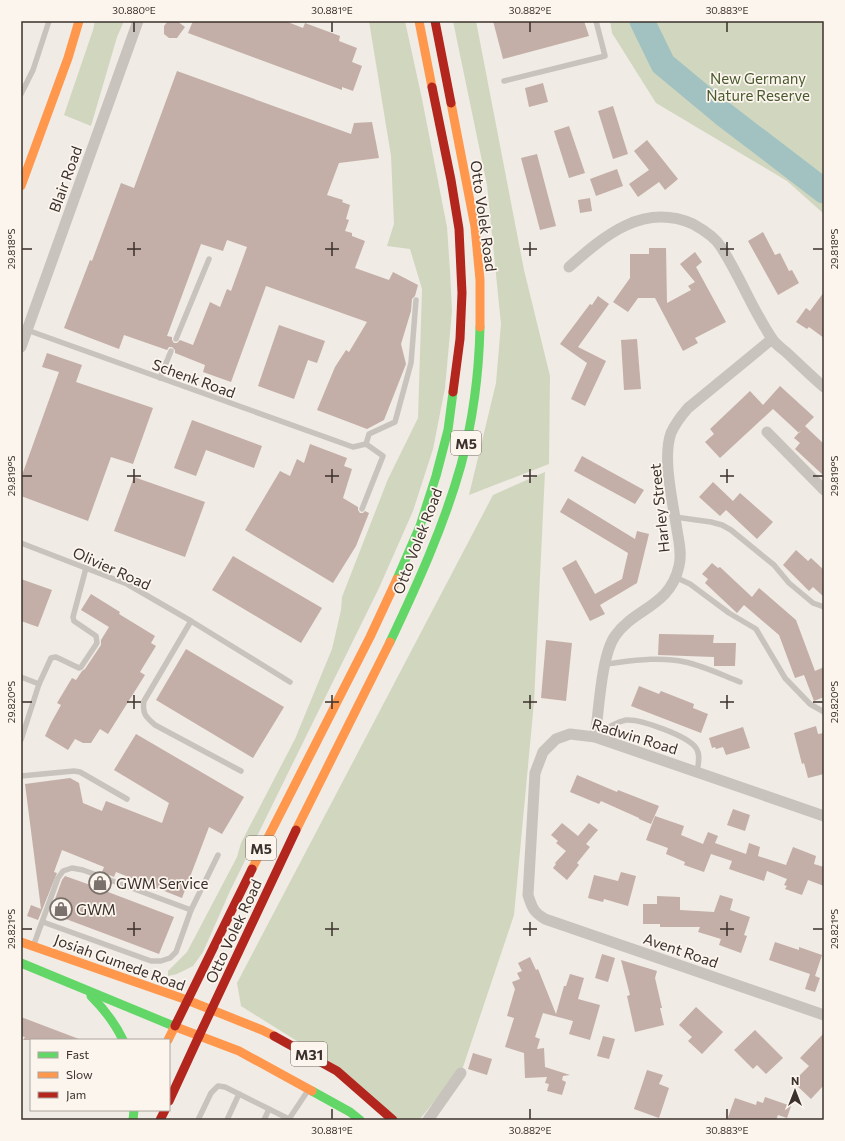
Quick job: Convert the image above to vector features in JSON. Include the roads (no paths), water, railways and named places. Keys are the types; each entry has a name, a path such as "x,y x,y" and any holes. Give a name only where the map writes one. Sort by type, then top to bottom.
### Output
{"main road":[{"path":"21,186 68,58 79,21"},
{"name":"Otto Volek Road","path":"187,1000 276,819 370,637 400,573 420,526 436,476 448,430 460,339 462,293 459,229 451,180 419,21"},
{"name":"Otto Volek Road","path":"212,1010 294,833 390,643 412,594 437,536 466,444 474,389 478,344 479,260 475,227 435,21"},
{"name":"Josiah Gumede Road","path":"21,942 187,1000 262,1030 337,1071 393,1120"},
{"name":"M31","path":"21,963 86,991 239,1051 350,1112 360,1120"},
{"path":"86,991 109,1015 123,1039"},
{"name":"M5","path":"168,1039 187,1000"},
{"name":"M5","path":"170,1098 212,1010"},
{"path":"135,1120 140,1111"},
{"path":"160,1120 164,1111"}],"street":[{"name":"Blair Road","path":"21,346 138,21"},
{"path":"569,267 582,255 619,228 646,217 662,217 688,222 698,227 720,245 772,339 824,388"},
{"name":"Harley Street","path":"595,737 605,664 610,646 615,636 625,625 662,597 671,586 679,565 680,550 668,464 668,447 671,433 677,421 688,408 772,339"},
{"path":"767,432 823,487"},
{"name":"Radwin Road","path":"532,907 528,895 535,773 543,752 556,739 570,734 595,737 824,816"},
{"name":"Avent Road","path":"532,907 536,914 545,919 824,1015"},
{"path":"428,1120 461,1073"}],"lane":[{"path":"21,94 34,70 49,21"},
{"path":"504,81 605,56 596,21"},
{"path":"176,339 209,259"},
{"path":"362,509 383,456 366,444 369,434 395,422 411,363 416,300"},
{"name":"Schenk Road","path":"27,330 353,447 366,444"},
{"path":"160,378 171,352"},
{"path":"675,517 711,522 722,525 731,530 774,565 789,583 814,603 824,607"},
{"name":"Olivier Road","path":"21,544 127,584 191,620 290,682"},
{"path":"21,740 39,684 51,658 56,658 79,668 97,642 96,636 74,621 73,617 86,568"},
{"path":"675,577 690,584 729,613 756,629 785,678 810,704 824,712"},
{"path":"191,620 144,701 143,709 146,716 155,725 241,771"},
{"path":"605,664 650,659 684,662 697,665 740,682"},
{"path":"21,677 39,684"},
{"path":"595,737 604,729 625,720 636,720 649,724 666,730 696,748 699,754 697,772"},
{"path":"21,776 74,771 80,772 127,799"},
{"path":"43,922 151,961 161,961 170,958 176,952 191,910 218,855"},
{"path":"33,946 58,878 63,870 72,868 82,870 191,910"},
{"path":"198,1120 211,1093 218,1086 225,1087 290,1119 309,1090"},
{"path":"227,1120 239,1094"},
{"path":"264,1120 269,1109"}],"waterway":[{"path":"642,21 663,64 722,113 824,191"}],"place":[{"name":"GWM Service","path":"100,883"},
{"name":"GWM","path":"61,909"}],"park label":[{"name":"New Germany Nature Reserve","path":"758,86"}]}
